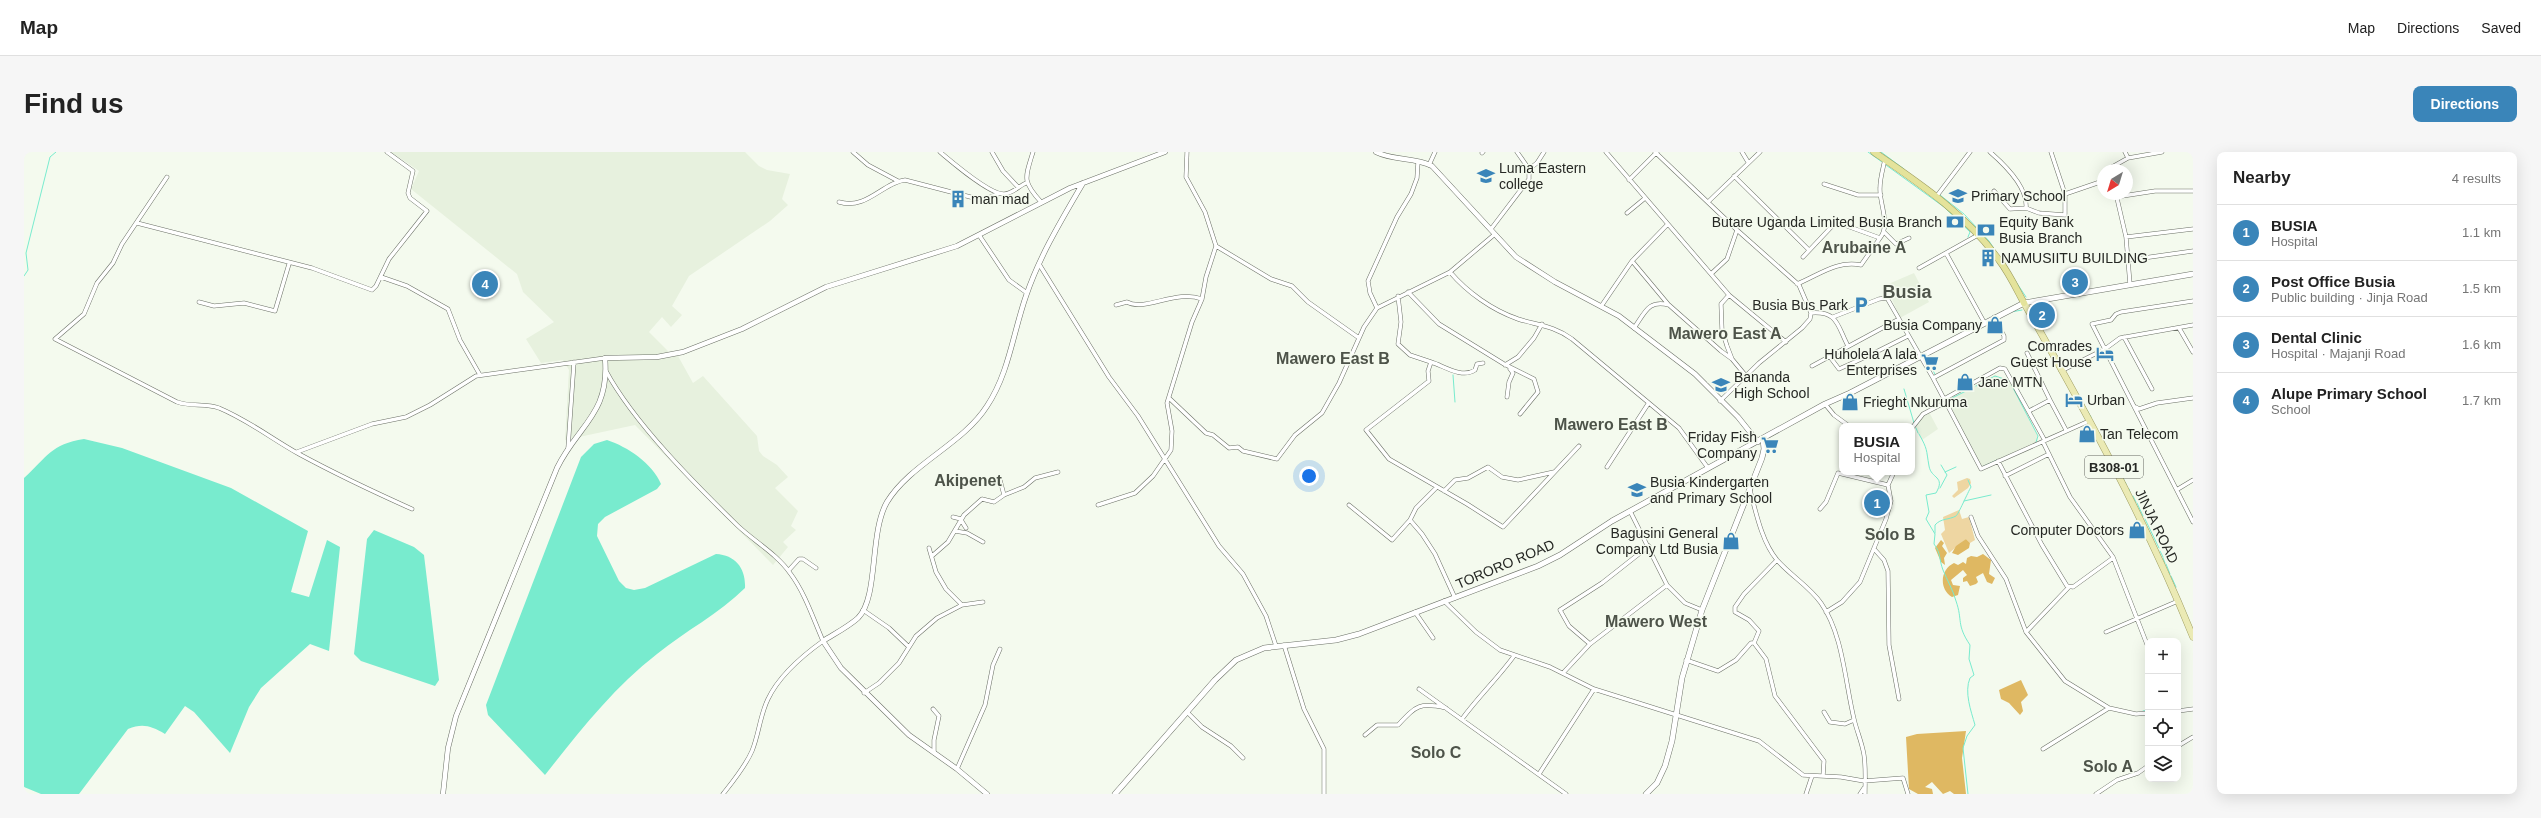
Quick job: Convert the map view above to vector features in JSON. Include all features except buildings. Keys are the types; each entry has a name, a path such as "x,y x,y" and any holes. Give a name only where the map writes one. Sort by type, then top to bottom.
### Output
{"highway":[{"name":"B308-01","path":"1874,152 1936,197 1978,235 2000,260 2024,303"}],"main road":[{"name":"TORORO ROAD","path":"1116,794 1187,712 1236,660 1256,651 1276,646 1316,643 1349,637 1543,564 1630,511 1825,404 1850,393 1984,322 2024,303 2193,274"},
{"name":"JINJA ROAD","path":"2024,303 2120,478 2178,601 2193,637"},
{"path":"1646,794 1657,782 1665,766 1686,660 1702,610 1750,490 1763,453 1763,439"}],"street":[{"path":"137,222 207,242 249,250 289,264 328,273 369,289 374,289 389,259 427,211 410,198 408,193 414,174 411,168 387,152"},
{"path":"853,152 868,165 898,181 915,181 982,200 998,194 1011,193 1026,183"},
{"path":"940,152 961,170 998,194"},
{"path":"992,152 1003,171 1018,187"},
{"path":"1034,152 1026,176 1026,183 1041,202"},
{"path":"297,452 372,424 406,417 435,402 469,379 480,375 605,358 658,357 683,352 742,329 826,287 934,255 979,235 1041,202 1083,183 1165,152"},
{"path":"1098,505 1135,493 1165,460 1171,450 1173,442 1172,425 1166,406 1190,328 1202,299 1206,277 1216,246 1205,212 1186,177 1187,152"},
{"path":"1378,152 1390,158 1429,164 1468,202 1495,234 1528,266 1555,282 1602,305 1695,374 1720,401 1745,424 1758,442"},
{"path":"1429,164 1435,152"},
{"path":"1491,229 1522,191 1529,179 1529,170 1518,152"},
{"path":"1529,170 1537,163 1544,152"},
{"path":"1606,152 1644,199 1712,273 1729,295 1786,342"},
{"path":"1629,180 1656,152 1737,230 1797,284 1811,313 1807,322 1720,401"},
{"path":"1742,152 1748,162"},
{"path":"1708,202 1760,152"},
{"path":"1936,197 1970,152"},
{"path":"1990,152 2018,182 2027,203 2026,208"},
{"path":"1994,191 2010,209 2026,208 2039,213 2065,215 2065,194 2050,152"},
{"path":"2125,152 2128,158"},
{"path":"2117,164 2128,158 2162,152"},
{"path":"1885,159 1881,174 1880,195 1884,232 1896,244 1909,238"},
{"path":"1377,308 1370,293 1368,280 1397,217 1411,194 1417,178 1418,162"},
{"path":"167,176 122,244 113,263 97,283 84,314 55,339 177,402 189,405 209,405 222,410 261,429 297,452 412,509"},
{"path":"1734,176 1809,250"},
{"path":"839,202 845,204 861,201 876,195 898,181"},
{"path":"723,794 743,768 752,752 761,716 773,689 822,641 854,621 863,610 868,594 877,532 884,509 893,494 971,426 988,405 1002,377 1027,293 1039,264 1083,183"},
{"path":"2065,194 2097,183"},
{"path":"1824,184 1858,195 1880,195"},
{"path":"2133,194 2155,191 2193,191"},
{"path":"1627,213 1644,199"},
{"path":"2117,200 2126,237 2130,284"},
{"path":"1803,257 1836,222 1880,238"},
{"path":"1602,305 1632,261 1667,225"},
{"path":"2126,237 2193,229"},
{"path":"1712,273 1727,259 1737,230"},
{"path":"1797,284 1840,264 1850,262 1861,265 1884,232"},
{"path":"1169,398 1206,433 1213,435 1230,448 1238,447 1243,451 1277,459 1295,435 1322,412 1341,378 1359,338 1377,308 1398,296 1450,272 1495,234"},
{"path":"979,235 1009,280 1027,293"},
{"path":"1919,268 1978,235"},
{"path":"1216,246 1271,279 1292,286 1308,302 1359,338"},
{"path":"2129,260 2193,251"},
{"path":"1946,253 1984,322"},
{"path":"1632,261 1669,305 1732,359 1746,376"},
{"path":"199,302 214,306 244,303 275,311 289,264"},
{"path":"1039,264 1109,377 1138,416 1219,546 1243,574 1266,616 1276,646"},
{"path":"1450,272 1465,289 1492,306 1518,319 1552,327 1572,339 1683,432 1708,468"},
{"path":"381,277 407,286 448,309 460,340 480,375"},
{"path":"1408,292 1439,324 1504,364 1534,379 1538,389 1520,414"},
{"path":"1116,305 1122,305 1127,302 1132,304 1144,304 1191,295 1202,299"},
{"path":"1729,295 1721,304 1721,317 1722,330 1732,359"},
{"path":"1398,296 1401,322 1398,344 1410,355 1451,371 1469,374 1475,370 1477,364 1483,363"},
{"path":"1833,317 1883,298 1887,298 1933,378 1981,469 2089,421"},
{"path":"1634,328 1652,304 1660,302 1669,305"},
{"path":"2193,302 2121,312 2116,314 2112,320 2093,322 2094,329 2106,349 2178,489 2193,522"},
{"path":"1811,313 1824,313 1833,317 1848,346"},
{"path":"1933,378 2004,340 2004,336 1994,317"},
{"path":"1812,366 1899,319"},
{"path":"1504,364 1518,357 1534,338 1542,324"},
{"path":"2062,371 2106,349 2124,337 2193,325"},
{"path":"2180,328 2193,352"},
{"path":"1876,352 1908,336"},
{"path":"2124,337 2152,389"},
{"path":"2027,353 2066,430"},
{"path":"1830,357 1839,369 1868,356"},
{"path":"443,794 448,748 456,716 557,468 568,449 583,432 598,408 605,385 605,358"},
{"path":"568,449 574,362"},
{"path":"1431,362 1428,372 1429,381 1366,430 1389,459 1437,486 1503,527 1579,446"},
{"path":"1504,364 1514,373 1509,382 1507,397"},
{"path":"1915,424 1923,414 2000,368 2003,368 2008,373 2029,411 2048,454 2070,497 2113,558 2145,638"},
{"path":"606,371 620,394 641,421 696,483 737,525 788,570 805,597 822,641 835,662 864,693 909,735 957,769 987,794"},
{"path":"2135,407 2139,409 2157,403 2193,398"},
{"path":"2029,411 2050,400"},
{"path":"1606,467 1648,404"},
{"path":"1825,404 1834,415 1845,423"},
{"path":"2005,476 2048,454"},
{"path":"1998,461 2042,546 2069,587"},
{"path":"1444,491 1455,480 1468,478 1485,468 1492,469 1502,477 1518,480 1555,471"},
{"path":"932,556 948,542 969,508 982,499 994,502 1004,495 1024,487 1035,478 1058,472"},
{"path":"1820,509 1826,502 1839,473"},
{"path":"1846,475 1888,485"},
{"path":"1826,612 1842,602 1858,585 1875,550 1891,501 1888,485 1893,475"},
{"path":"1000,480 1004,495"},
{"path":"2178,489 2193,480"},
{"path":"1349,505 1392,540 1410,520 1416,508 1437,486"},
{"path":"1750,490 1757,517 1770,549 1778,560 1812,593 1826,612 1841,657 1854,720 1862,739 1865,766 1865,794"},
{"path":"1630,511 1649,546 1666,585 1685,603 1702,610"},
{"path":"1971,517 1978,536 2006,579 2026,632 2067,683 2087,692 2109,708 2136,714 2145,713"},
{"path":"953,518 961,519"},
{"path":"961,519 966,528"},
{"path":"1410,520 1422,534 1435,554 1455,598"},
{"path":"955,531 967,533 984,542"},
{"path":"1590,644 1569,626 1560,610 1602,583 1649,546"},
{"path":"929,548 936,572 945,586 962,604"},
{"path":"1875,550 1884,560 1888,571 1888,645 1900,699"},
{"path":"2026,632 2069,587 2073,587 2113,558"},
{"path":"788,570 798,559 803,559 816,568"},
{"path":"1686,660 1711,670 1723,670 1736,660 1751,643 1754,643 1759,631 1749,620 1735,612 1735,607 1744,594 1778,560"},
{"path":"1563,673 1590,644 1666,585"},
{"path":"2106,632 2178,601"},
{"path":"864,693 879,683 898,663 913,639 934,621 962,604 983,602"},
{"path":"1444,602 1482,637 1498,649 1514,656 1563,673 1594,689 1759,741 1800,774 1864,781 1903,778 1908,794"},
{"path":"863,610 889,628 909,647"},
{"path":"1415,612 1433,638"},
{"path":"1754,643 1766,659 1775,696 1824,761 1823,776"},
{"path":"1284,645 1304,709 1324,749 1324,794"},
{"path":"957,769 985,705 993,665 1000,649"},
{"path":"1462,719 1485,688 1505,669 1514,656"},
{"path":"1419,689 1566,794"},
{"path":"1539,774 1594,689"},
{"path":"1365,735 1377,725 1398,725 1410,712 1421,705 1429,704 1449,709"},
{"path":"2043,750 2109,708"},
{"path":"933,709 939,716 934,740 934,753"},
{"path":"2181,711 2193,709"},
{"path":"1187,712 1202,727 1231,746 1243,758"},
{"path":"1824,712 1830,722 1845,724 1854,720"},
{"path":"2181,744 2193,737"},
{"path":"2096,794 2117,780 2138,773 2145,768"},
{"path":"1806,794 1812,776"},
{"path":"1860,794 1865,787"}],"shaded area":[{"path":"391,152 745,152 759,166 767,170 790,174 782,199 788,205 770,221 689,276 672,306 682,315 671,327 662,317 649,332 669,352 678,356 693,383 703,376 757,436 759,451 763,456 777,465 788,477 775,488 798,511 791,526 796,530 783,542 788,547 773,565 635,425 565,440 569,370 563,360 541,363 526,339 554,322 523,292 517,274 411,189 419,171"},
{"path":"1914,273 1929,302 1900,318 1886,285"},
{"path":"1995,375 2010,380 2038,436 2037,444 1981,467 1947,400"},
{"path":"1929,412 1938,429 1922,440 1915,428 1922,416"},
{"path":"84,439 122,448 231,488 308,531 291,592 309,597 327,540 340,547 329,651 310,644 261,688 249,707 230,753 194,712 185,706 165,734 147,726 138,726 128,729 79,794 41,794 24,787 24,478 50,452 64,444"},
{"path":"607,440 631,451 652,469 661,484 657,489 605,517 598,524 597,536 619,581 626,588 634,590 645,588 716,554 729,557 738,564 744,575 745,588 724,606 657,654 626,681 597,711 545,775 488,715 486,705 581,457 594,444"},
{"path":"1967,478 1970,479 1971,483 1968,488 1954,498 1952,496 1958,490 1957,482"},
{"path":"1959,510 1962,519 1969,517 1975,540 1970,543 1966,539 1949,553 1941,534 1945,530 1943,517"},
{"path":"374,530 414,547 424,555 439,680 435,686 361,661 354,654 367,539"},
{"path":"1966,539 1970,543 1969,548 1958,555 1952,553 1956,546"},
{"path":"1941,540 1944,543 1942,546 1947,553 1944,558 1945,565 1941,562 1935,548"},
{"path":"1983,554 1991,560 1989,574 1995,578 1992,584 1987,582 1983,573 1976,577 1978,582 1976,584 1970,586 1967,581 1963,582 1963,578 1967,575 1963,570 1951,580 1953,585 1960,586 1958,595 1952,597 1945,589 1943,584 1946,570 1954,563 1958,565 1963,562 1966,564 1967,558 1971,556 1977,557"},
{"path":"2021,680 2028,695 2021,702 2023,711 2020,715 2009,703 2001,699 1999,690"},
{"path":"1966,731 1962,758 1966,794 1954,794 1950,791 1943,794 1932,782 1925,787 1932,789 1933,794 1918,794 1909,789 1906,737 1917,734"}],"waterway":[{"path":"24,276 28,270 26,253 50,157 56,152"},
{"path":"1868,152 1882,162"},
{"path":"1881,152 1904,169"},
{"path":"1886,165 1944,207 1970,232 1968,237"},
{"path":"1940,195 1964,214 1989,241 2026,297"},
{"path":"2034,308 2037,320"},
{"path":"2011,312 2022,310"},
{"path":"2039,322 2042,329"},
{"path":"1925,356 1936,376"},
{"path":"1453,375 1455,402"},
{"path":"1976,386 1995,376 2010,381"},
{"path":"2012,386 2038,436 2036,442"},
{"path":"1952,398 1972,388"},
{"path":"1904,389 1914,423"},
{"path":"1949,400 1947,401 1950,406"},
{"path":"2085,407 2091,417"},
{"path":"1916,428 1918,433"},
{"path":"1919,434 1924,443 1930,470 1939,480 1939,487 1936,493 1926,495 1929,512 1926,519 1935,534 1934,544 1938,550 1943,570 1955,597 1961,627 1970,645 1969,659 1974,675 1970,678 1968,683 1968,695 1975,725 1967,736 1963,748 1968,794"},
{"path":"1982,467 1997,460"},
{"path":"1940,488 1947,475 1941,465"},
{"path":"1945,472 1956,467"},
{"path":"2122,476 2124,480"},
{"path":"1935,533 1935,525 1937,523 1957,515 1971,487 1968,480"},
{"path":"1964,501 1991,495"},
{"path":"2133,496 2136,502"},
{"path":"2137,503 2143,516"},
{"path":"2145,519 2159,548"},
{"path":"2160,551 2163,557"},
{"path":"2163,558 2165,563"},
{"path":"2166,564 2170,574"},
{"path":"2171,576 2176,587"}],"place":[{"name":"Luma Eastern college","path":"1486,176"},
{"name":"Primary School","path":"1958,196"},
{"name":"man mad","path":"958,199"},
{"name":"Butare Uganda Limited Busia Branch","path":"1955,222"},
{"name":"Equity Bank Busia Branch","path":"1986,230"},
{"name":"NAMUSIITU BUILDING","path":"1988,258"},
{"name":"Dental Clinic","path":"2075,282"},
{"name":"Alupe Primary School","path":"485,284"},
{"name":"Busia Bus Park","path":"1861,305"},
{"name":"Post Office Busia","path":"2042,315"},
{"name":"Busia Company","path":"1995,325"},
{"name":"Comrades Guest House","path":"2105,354"},
{"name":"Huholela A lala Enterprises","path":"1930,362"},
{"name":"Jane MTN","path":"1965,382"},
{"name":"Bananda High School","path":"1721,385"},
{"name":"Urban","path":"2074,400"},
{"name":"Frieght Nkuruma","path":"1850,402"},
{"name":"Tan Telecom","path":"2087,434"},
{"name":"Friday Fish Company","path":"1770,445"},
{"name":"Busia Kindergarten and Primary School","path":"1637,490"},
{"name":"BUSIA","path":"1877,503"},
{"name":"Computer Doctors","path":"2137,530"},
{"name":"Bagusini General Company Ltd Busia","path":"1731,541"}],"district":[{"name":"Arubaine A","path":"1864,247"},
{"name":"Busia","path":"1907,292"},
{"name":"Mawero East A","path":"1725,333"},
{"name":"Mawero East B","path":"1333,358"},
{"name":"Mawero East B","path":"1611,424"},
{"name":"Akipenet","path":"968,480"},
{"name":"Solo B","path":"1890,534"},
{"name":"Mawero West","path":"1656,621"},
{"name":"Solo C","path":"1436,752"},
{"name":"Solo A","path":"2108,766"}]}
